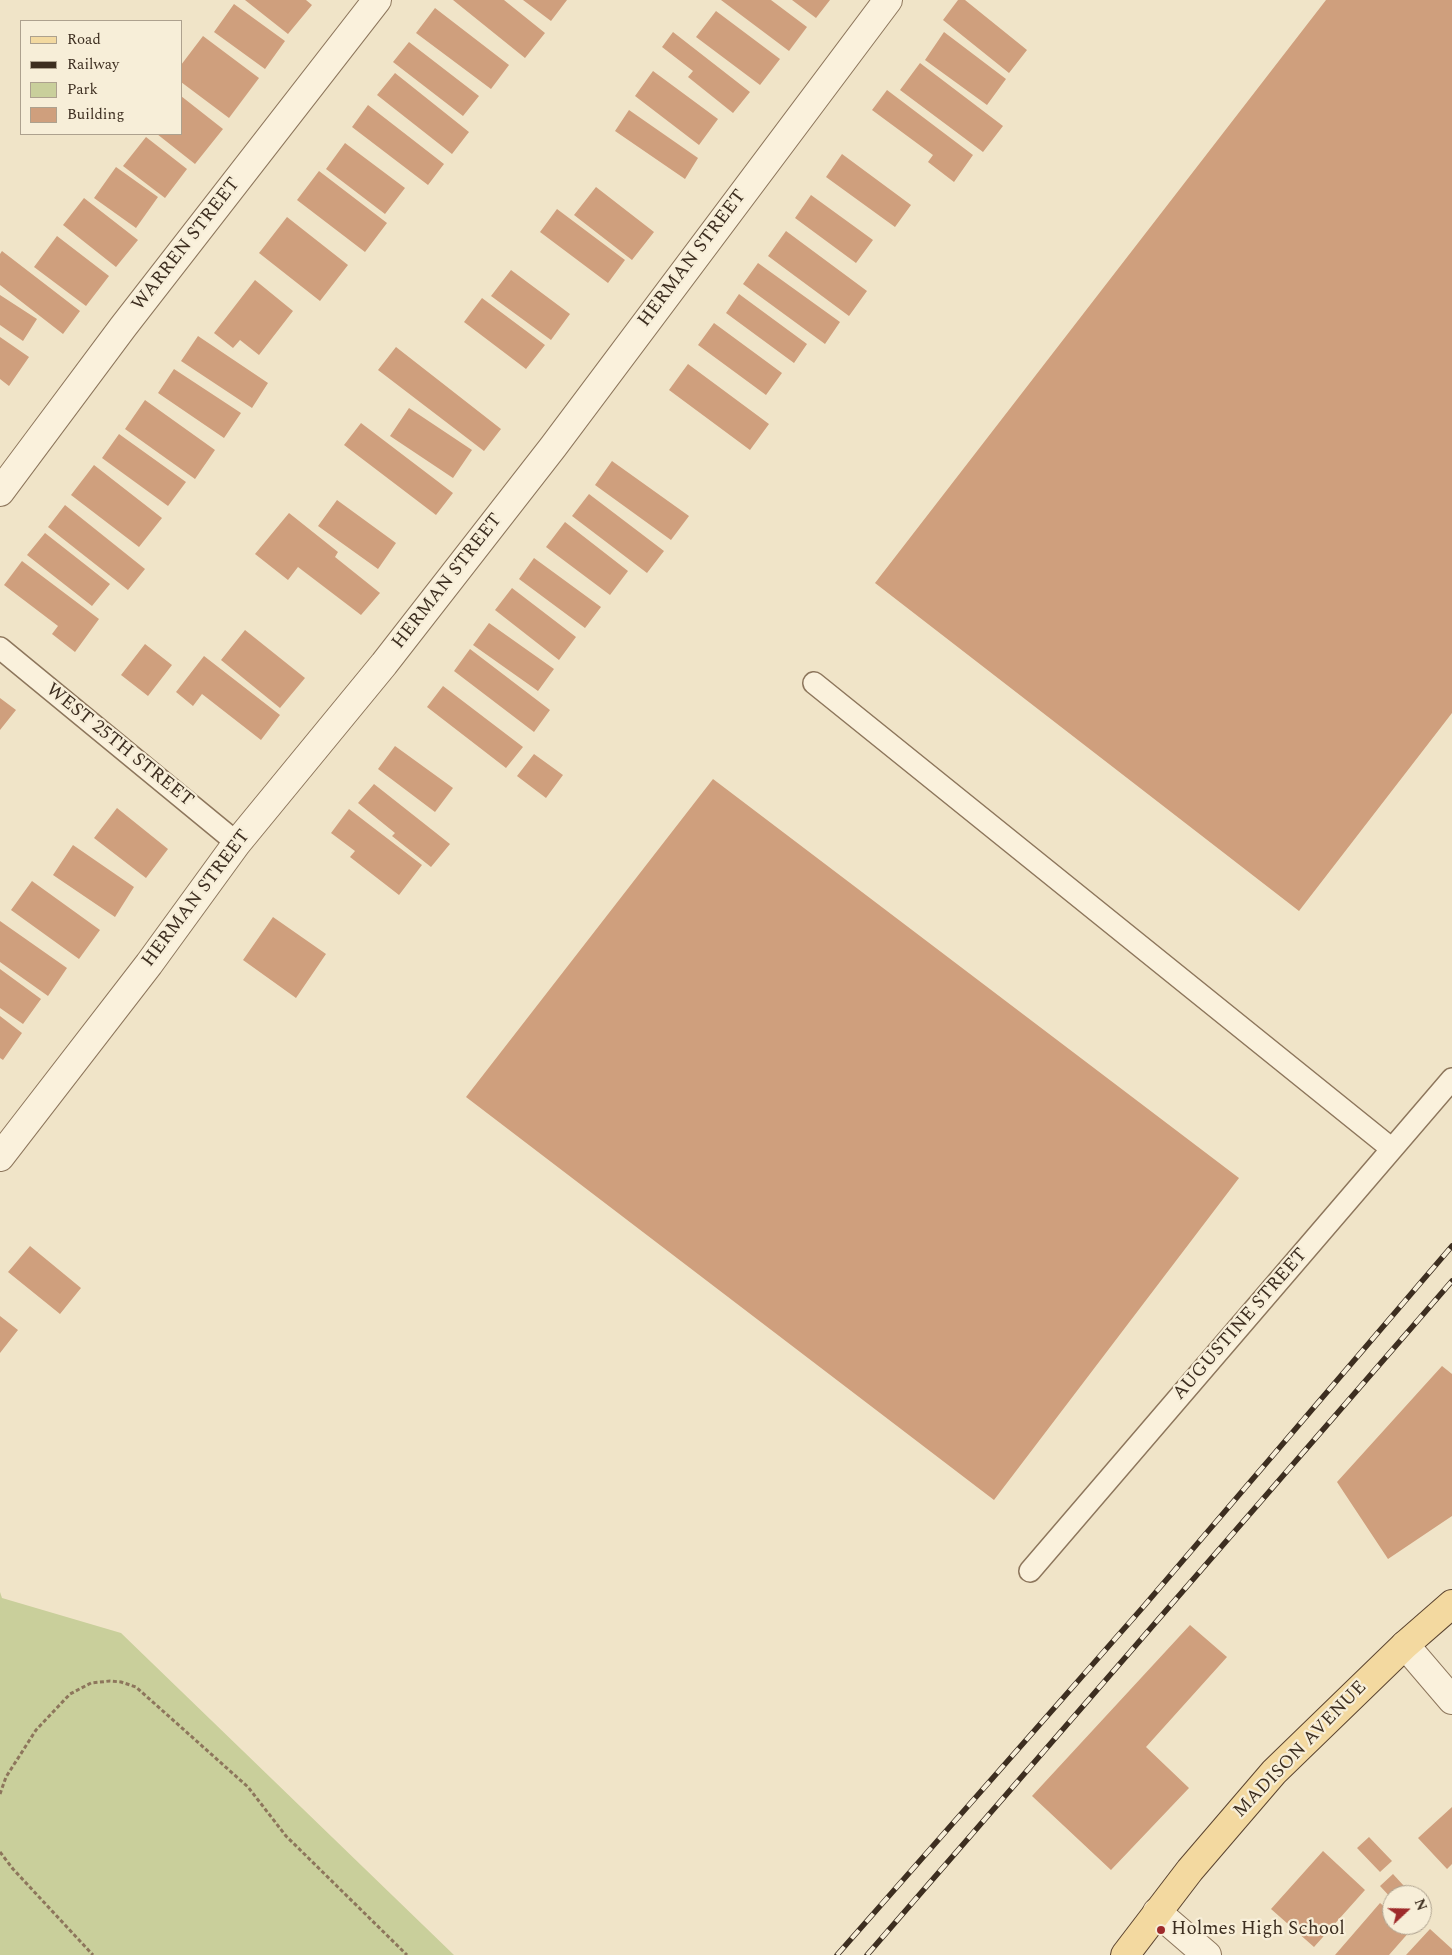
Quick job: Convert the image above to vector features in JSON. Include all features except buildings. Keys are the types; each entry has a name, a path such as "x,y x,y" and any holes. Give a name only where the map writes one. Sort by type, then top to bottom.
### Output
{"main road":[{"name":"MADISON AVENUE","path":"1125,1955 1190,1870 1274,1772 1405,1645 1452,1604"}],"street":[{"name":"WARREN STREET","path":"0,492 122,327 377,0"},
{"name":"HERMAN STREET","path":"0,1157 148,964 237,843 384,664 553,447 888,0"},
{"path":"1405,1645 1452,1700"},
{"path":"1157,1912 1207,1955"}],"lane":[{"name":"WEST 25TH STREET","path":"0,648 237,843"},
{"path":"814,683 1392,1149"},
{"name":"AUGUSTINE STREET","path":"1030,1572 1452,1079"}],"path":[{"path":"0,1794 6,1777 36,1730 70,1694 90,1683 110,1681 136,1687 248,1787 286,1836 407,1955"},
{"path":"0,1852 13,1869 93,1955"}],"green space":[{"path":"0,1592 2,1598 121,1633 454,1955 0,1955"}],"railway":[{"path":"837,1955 1144,1606 1452,1246"},
{"path":"867,1955 1452,1281"}],"place":[{"name":"Holmes High School","path":"1161,1930"}]}
